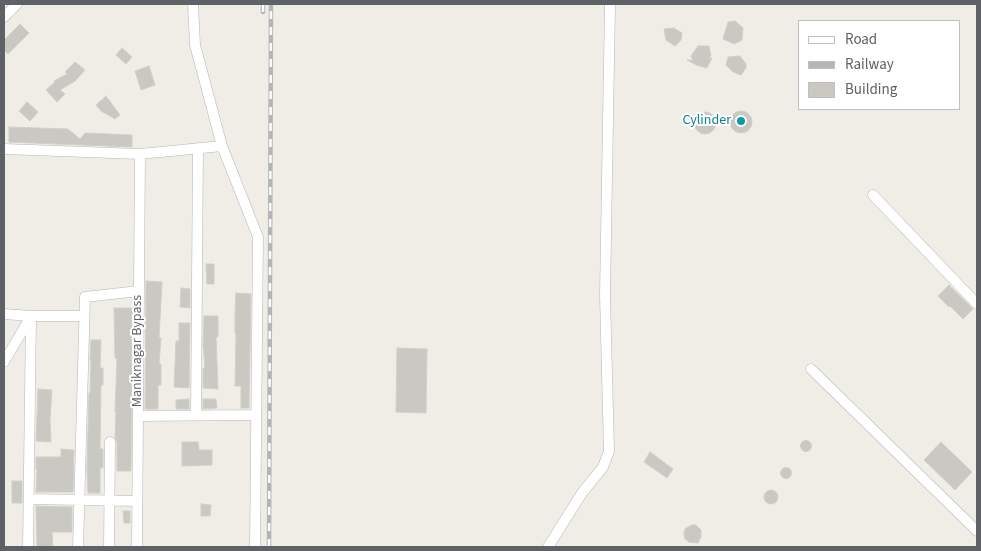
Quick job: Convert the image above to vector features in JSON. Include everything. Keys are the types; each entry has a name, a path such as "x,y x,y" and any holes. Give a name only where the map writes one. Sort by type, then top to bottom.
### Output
{"street":[{"path":"4,18 16,4"},
{"path":"193,4 195,45 222,146 258,238 255,547"},
{"path":"548,547 582,494 603,467 609,451 605,295 610,4"},
{"path":"4,150 140,154 222,146"},
{"path":"196,415 198,148"},
{"name":"Maniknagar Bypass","path":"137,547 140,154"},
{"path":"873,195 977,304"},
{"path":"78,547 84,297 139,291"},
{"path":"4,314 84,316"},
{"path":"4,362 31,316"},
{"path":"28,547 31,316"},
{"path":"811,369 977,531"},
{"path":"138,416 256,414"},
{"path":"109,547 110,442"},
{"path":"29,498 137,501"}],"building":[{"path":"735,21 743,28 742,40 734,44 723,39 728,22"},
{"path":"20,24 29,33 8,54 4,50 4,40"},
{"path":"674,28 682,33 681,40 675,46 666,40 664,29"},
{"path":"698,46 709,46 711,56 708,58 712,58 707,68 687,60 693,60 691,56"},
{"path":"122,48 132,57 126,64 116,55"},
{"path":"740,56 746,64 746,68 741,75 733,72 726,65 728,57"},
{"path":"75,62 85,70 75,81 60,90 65,94 57,102 46,90 54,81 67,74 65,72"},
{"path":"149,66 155,85 141,90 135,71"},
{"path":"106,96 120,115 115,119 101,111 96,105"},
{"path":"27,102 38,112 30,121 19,111"},
{"name":"Cylinder","path":"741,111 749,114 752,122 749,130 741,133 733,130 730,122 733,114"},
{"path":"705,112 713,115 716,123 713,131 705,134 697,131 694,123 697,115"},
{"path":"9,127 68,129 80,139 85,133 132,135 132,147 9,142"},
{"path":"206,264 214,264 214,284 207,284"},
{"path":"146,281 162,282 159,338 161,338 159,364 161,364 161,385 158,385 158,409 145,409"},
{"path":"949,285 973,309 963,319 938,296"},
{"path":"181,288 190,289 190,308 180,307"},
{"path":"236,293 251,294 249,408 241,408 241,386 235,386"},
{"path":"114,308 132,308 131,471 117,471 115,412 117,358 115,358"},
{"path":"204,316 218,316 218,337 216,337 218,389 203,388 203,368 205,368 203,345"},
{"path":"179,323 190,323 189,388 174,387 176,341 179,341"},
{"path":"91,340 101,340 100,368 103,368 100,449 103,449 103,468 100,468 100,493 88,493"},
{"path":"397,348 427,349 426,413 396,412"},
{"path":"38,389 52,390 51,442 36,441"},
{"path":"189,399 189,409 176,409 176,400"},
{"path":"203,399 216,399 217,408 203,409"},
{"path":"806,440 812,446 806,452 800,446"},
{"path":"182,442 198,442 199,450 212,450 212,465 182,466"},
{"path":"941,442 972,472 955,490 924,460"},
{"path":"61,449 74,450 73,492 36,492 36,457 61,457"},
{"path":"650,452 673,469 667,478 644,462"},
{"path":"786,467 792,473 786,479 780,473"},
{"path":"12,481 22,481 22,503 12,503"},
{"path":"771,490 776,492 778,497 776,502 771,504 766,502 764,497 766,492"},
{"path":"201,504 211,505 210,516 201,516"},
{"path":"36,506 72,507 72,532 52,532 53,547 37,547"},
{"path":"123,511 130,511 130,523 124,523"},
{"path":"692,525 696,525 701,530 701,537 698,543 689,542 685,539 684,531"}],"railway":[{"path":"263,4 263,12"},
{"path":"269,547 271,4"}],"place":[{"name":"Cylinder","path":"741,121"}]}
